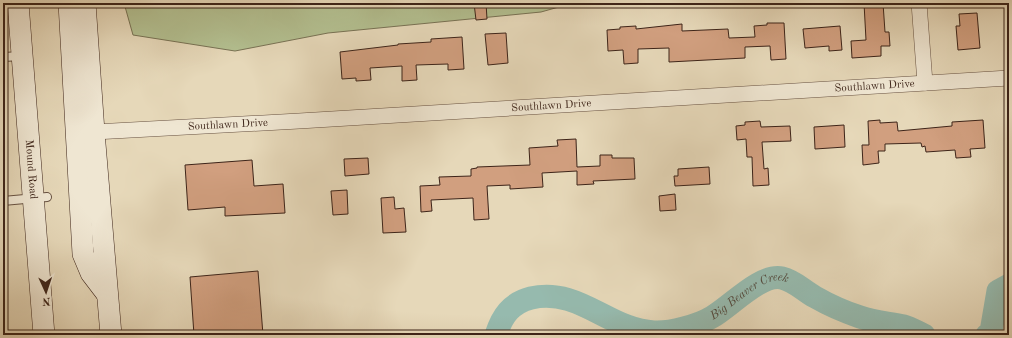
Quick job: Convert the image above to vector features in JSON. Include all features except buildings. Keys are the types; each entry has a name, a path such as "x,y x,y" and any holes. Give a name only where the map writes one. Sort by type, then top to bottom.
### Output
{"main road":[{"path":"69,3 82,254 91,273 107,294"},
{"path":"86,3 94,132 111,335"},
{"name":"Mound Road","path":"20,7 13,57 26,104 40,198 44,335"},
{"path":"40,198 59,335"}],"street":[{"path":"919,3 925,83"},
{"name":"Southlawn Drive","path":"94,132 1009,78"}],"lane":[{"path":"3,201 40,198"}],"green space":[{"path":"124,3 573,3 541,12 328,33 235,51 133,35"}],"waterway":[{"name":"Big Beaver Creek","path":"496,335 504,316 518,303 531,298 548,296 564,298 579,303 638,330 654,332 676,330 692,326 712,317 755,286 774,278 787,279 820,300 849,313 871,320 904,326 924,335"},
{"name":"Big Beaver Creek","path":"987,335 991,332 998,291 1009,285"}]}
